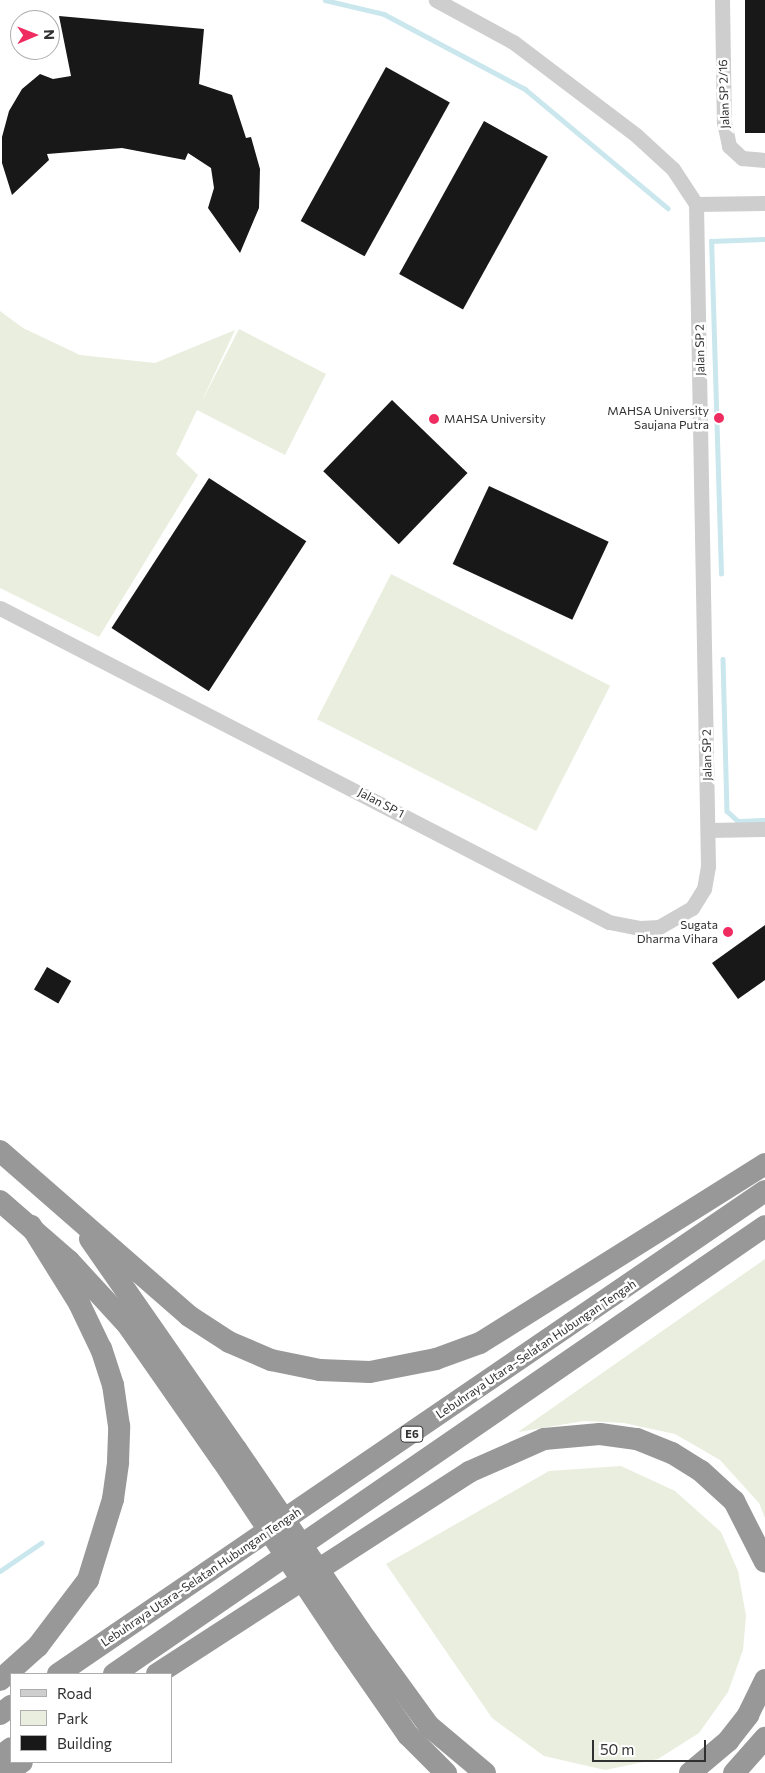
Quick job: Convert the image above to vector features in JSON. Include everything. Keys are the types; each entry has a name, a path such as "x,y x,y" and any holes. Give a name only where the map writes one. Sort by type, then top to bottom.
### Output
{"highway":[{"path":"0,1151 189,1316 229,1342 271,1360 320,1370 370,1372 436,1359 480,1343 765,1164"},
{"name":"Lebuhraya Utara–Selatan Hubungan Tengah","path":"59,1673 765,1191"},
{"path":"0,1201 31,1226 126,1324 229,1454"},
{"path":"70,1212 352,1637 408,1734 446,1773"},
{"path":"0,1680 38,1646 88,1580 111,1508 118,1462 119,1426 113,1386 101,1349 79,1303 31,1226"},
{"name":"E6","path":"115,1673 765,1226"},
{"path":"158,1673 469,1472 544,1439 600,1434 638,1439 672,1453 701,1471 734,1500 765,1562"},
{"path":"352,1637 429,1726 485,1773"},
{"path":"690,1773 728,1741 748,1716 765,1680"},
{"path":"734,1773 765,1738"},
{"path":"0,1757 10,1749"},
{"path":"5,1773 20,1763"}],"street":[{"path":"436,0 514,42 636,135 673,168 696,204 765,203"},
{"name":"Jalan SP 2/16","path":"722,0 724,122 728,146 742,158 765,160"},
{"name":"Jalan SP 2","path":"696,204 708,830"},
{"name":"Jalan SP 1","path":"0,608 609,922 640,928 659,927 692,908 704,889 708,830"},
{"path":"708,830 765,829"}],"green space":[{"path":"0,311 23,328 80,355 155,363 235,330 200,405 239,329 326,374 285,455 197,410 176,454 198,475 99,637 0,588"},
{"path":"391,574 610,686 536,831 317,719"},
{"path":"765,1259 765,1518 759,1503 720,1460 675,1434 624,1423 584,1421 518,1432"},
{"path":"621,1466 675,1491 721,1532 738,1571 746,1616 743,1650 728,1692 699,1733 658,1759 605,1770 544,1756 492,1718 386,1564 549,1471"}],"building":[{"path":"745,0 765,0 765,133 745,133"},
{"path":"60,16 204,29 199,84 232,95 246,138 251,137 260,169 259,208 240,253 208,208 214,188 211,168 188,153 185,160 122,148 47,154 49,160 12,195 2,163 2,137 9,111 22,89 40,74 53,79 71,76"},
{"path":"386,67 450,102 365,256 301,221"},
{"path":"484,121 548,156 463,309 399,274"},
{"path":"392,400 468,473 399,544 323,471"},
{"path":"209,478 306,541 209,691 112,628"},
{"path":"489,486 609,542 572,620 453,564"},
{"path":"765,925 765,980 738,999 712,963"},
{"path":"47,967 71,981 58,1004 34,990"}],"waterway":[{"path":"325,0 384,14 525,89 668,208"},
{"path":"721,574 711,241 765,239"},
{"path":"723,659 727,811 738,821 765,820"},
{"path":"0,1571 41,1543"}],"place":[{"name":"MAHSA University Saujana Putra","path":"719,418"},
{"name":"MAHSA University","path":"434,419"},
{"name":"Sugata Dharma Vihara","path":"728,932"}]}
